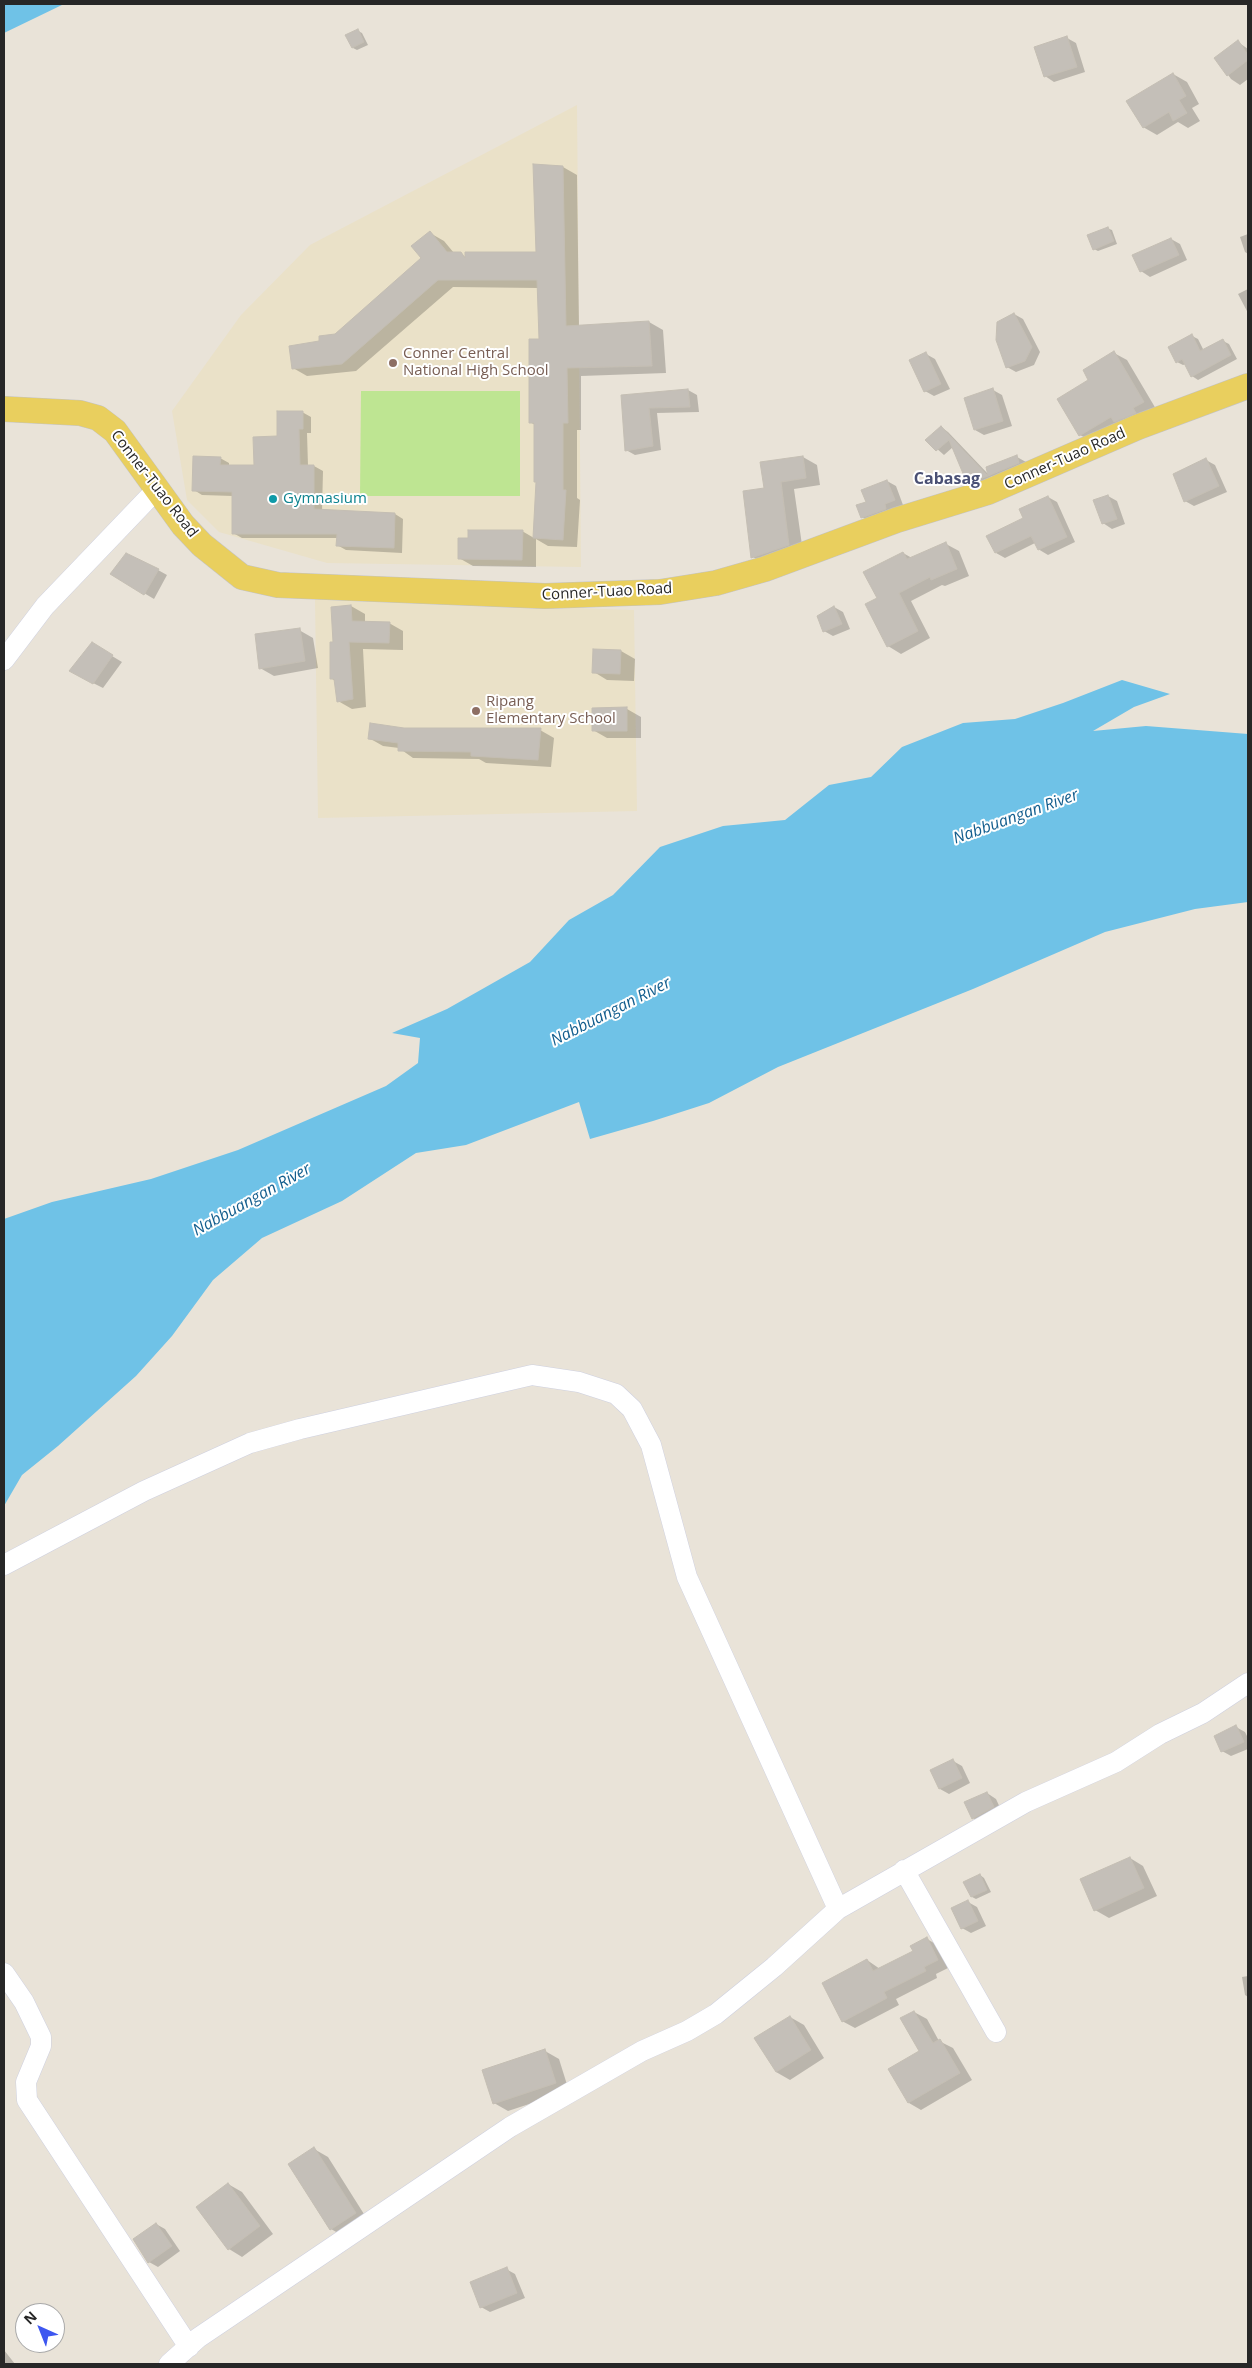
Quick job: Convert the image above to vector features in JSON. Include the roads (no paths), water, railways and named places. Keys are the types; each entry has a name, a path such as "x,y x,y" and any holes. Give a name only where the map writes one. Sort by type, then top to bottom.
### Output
{"main road":[{"name":"Conner-Tuao Road","path":"4,408 80,413 98,418 115,431 177,518 202,545 242,577 278,585 545,596 660,592 716,583 765,569 897,520 988,492 1138,427 1248,386"}],"street":[{"path":"4,660 45,606 157,490"},
{"path":"4,1565 144,1490 250,1443 300,1428 532,1375 579,1382 616,1394 632,1408 651,1445 687,1577 838,1908"},
{"path":"169,2364 189,2346 510,2127 635,2055 687,2031 716,2014 774,1967 838,1908 1026,1802 1116,1762 1160,1734 1203,1713 1248,1683"},
{"path":"904,1870 996,2032"},
{"path":"4,1973 24,2002 41,2038 41,2046 26,2082 27,2100 189,2346"}],"water":[{"path":"4,4 64,4 4,33"},
{"name":"Nabbuangan River","path":"1122,680 1170,694 1134,707 1093,731 1146,726 1248,734 1248,902 1195,909 1105,932 973,989 778,1067 709,1103 653,1121 590,1139 579,1102 466,1145 416,1153 342,1201 262,1238 213,1280 172,1336 136,1376 58,1446 22,1475 4,1506 4,1219 52,1202 151,1179 238,1150 386,1086 418,1063 420,1038 392,1033 447,1009 530,962 569,920 613,895 660,847 723,826 785,820 829,785 871,777 902,747 963,723 1015,719"}],"place":[{"name":"Conner Central National High School","path":"393,363"},
{"name":"Gymnasium","path":"273,499"},
{"name":"Ripang Elementary School","path":"476,711"}],"district":[{"name":"Cabasag","path":"947,479"}]}
